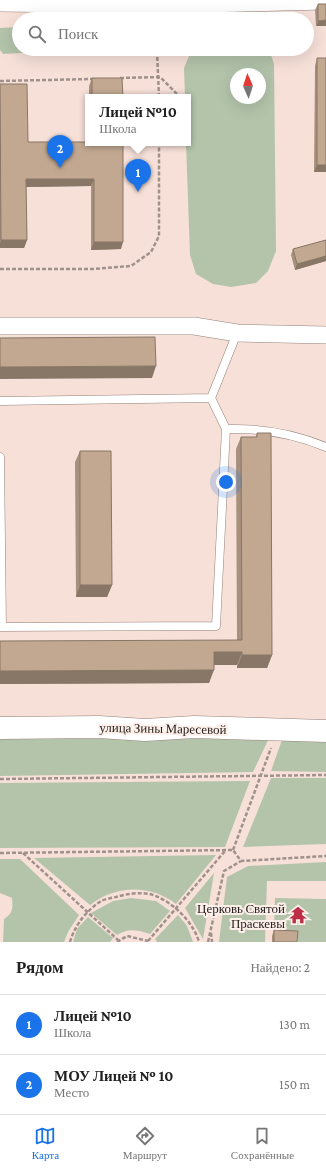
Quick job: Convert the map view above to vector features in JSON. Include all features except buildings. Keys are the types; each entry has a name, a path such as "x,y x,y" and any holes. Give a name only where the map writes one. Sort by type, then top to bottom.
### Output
{"main road":[{"name":"улица Зины Маресевой","path":"0,728 99,727 145,730 194,727 326,731"}],"street":[{"path":"0,3 155,5 196,1 326,1"},
{"path":"0,326 194,326 237,333 326,335"}],"lane":[{"path":"0,457 1,627 216,626 226,429 212,398 237,333"},
{"path":"0,401 212,398"},
{"path":"226,429 253,428 284,432 326,447"}],"path":[{"path":"158,56 160,77 159,94"},
{"path":"112,78 160,77 177,94"},
{"path":"0,81 96,79"},
{"path":"0,269 93,269 131,266 151,252 159,236 159,146"},
{"path":"233,850 260,774 278,730"},
{"path":"0,779 260,774 326,775"},
{"path":"23,852 117,941 127,936 148,942 225,850"},
{"path":"0,853 233,850"},
{"path":"233,850 241,861"},
{"path":"208,942 224,871 241,861 326,856"},
{"path":"70,942 73,932 87,913 102,900 127,894 149,894 186,917 199,942"},
{"path":"211,928 212,942"}],"green space":[{"path":"12,27 12,54 3,54 0,50 0,28"},
{"path":"189,56 271,56 274,64 276,251 268,271 256,283 231,287 213,284 196,274 190,255 186,146 191,146 191,94 185,94 184,68"},
{"path":"0,734 270,736 253,772 0,776"},
{"path":"283,737 326,738 326,772 271,771"},
{"path":"271,778 326,778 326,844 243,847"},
{"path":"250,781 225,847 0,848 0,783"},
{"path":"216,855 176,904 166,897 156,893 144,890 133,890 110,894 100,898 90,905 34,858"},
{"path":"0,859 20,859 79,915 68,932 64,942 3,942 4,919 12,910 12,898 0,893"},
{"path":"326,862 326,881 267,881 265,942 219,942 227,877 248,866"},
{"path":"214,873 203,939 185,908"},
{"path":"131,898 156,901 170,911 150,934 133,930 125,931 117,935 91,913 113,901"},
{"name":"Церковь Святой Праскевы","path":"275,898 326,899 326,942 298,942 297,931 274,931"},
{"path":"178,915 187,926 193,942 157,942 155,939"},
{"path":"88,917 113,938 110,942 73,942 77,929"}],"place":[{"name":"МОУ Лицей № 10","path":"60,168"},
{"name":"Лицей №10","path":"138,192"},
{"name":"Церковь Святой Праскевы","path":"298,915"}]}
